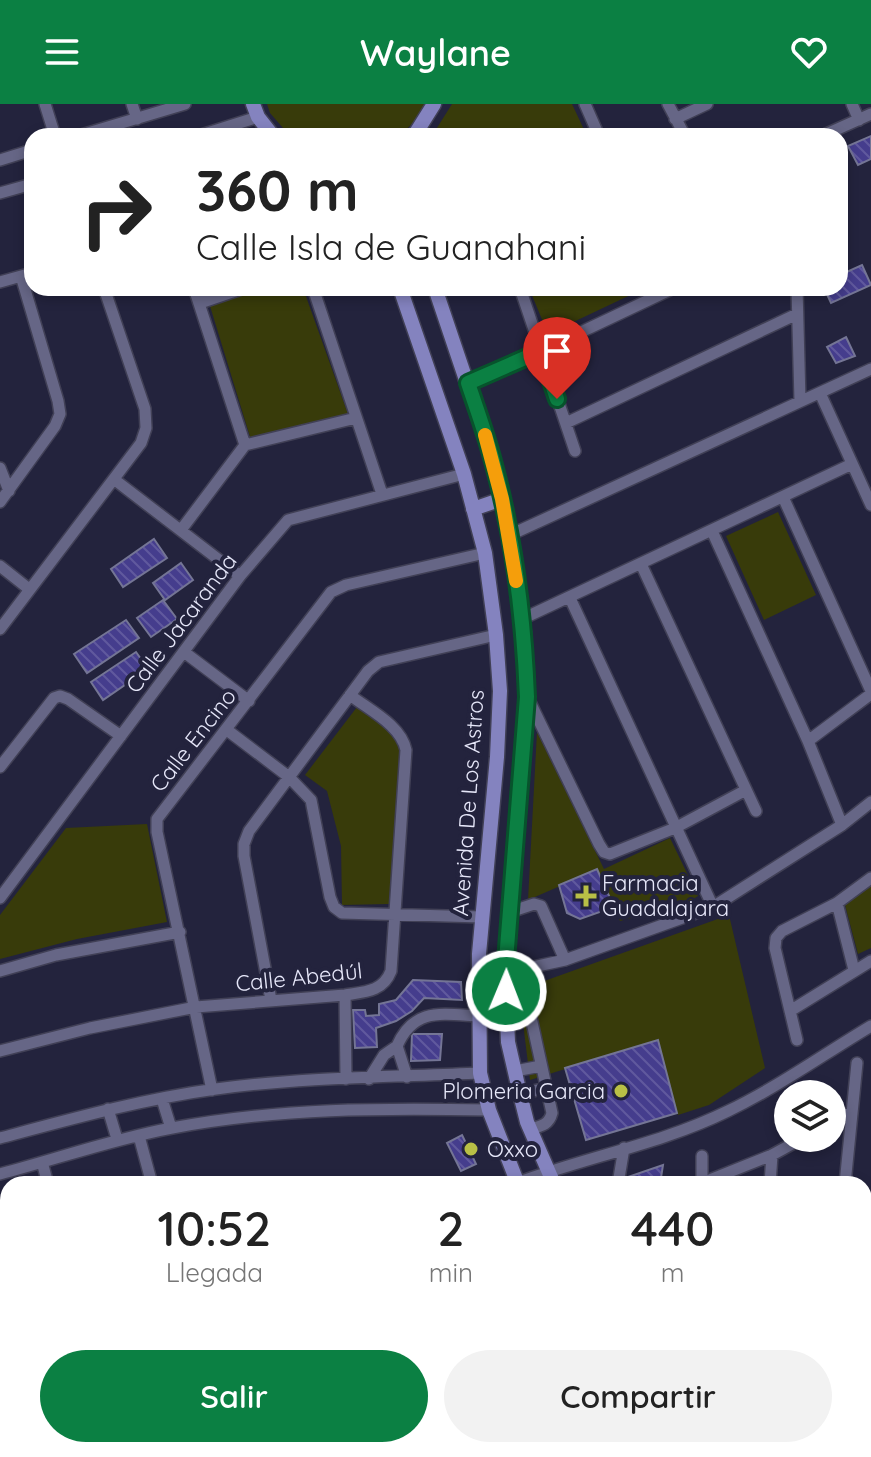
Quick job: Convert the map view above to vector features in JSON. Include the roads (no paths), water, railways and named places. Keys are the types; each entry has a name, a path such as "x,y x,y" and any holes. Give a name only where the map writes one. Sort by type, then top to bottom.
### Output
{"main road":[{"path":"419,128 434,104"},
{"path":"256,111 268,128"},
{"name":"Avenida De Los Astros","path":"403,296 464,474 485,553 496,635 500,691 497,757 482,917 478,1016 480,1073 489,1110 514,1176"},
{"path":"438,296 494,463 510,535 522,619 527,697 505,973 508,1042 530,1129 549,1176"},
{"path":"473,509 502,499"}],"street":[{"path":"45,104 52,128"},
{"path":"132,104 137,119"},
{"path":"106,128 185,104"},
{"path":"585,104 596,128"},
{"path":"668,104 680,128"},
{"path":"675,119 707,104"},
{"path":"852,104 859,120"},
{"path":"228,128 256,111"},
{"path":"840,128 871,114"},
{"path":"0,160 24,152"},
{"path":"0,193 24,186"},
{"path":"0,282 24,276"},
{"path":"0,502 55,426 60,414 32,296"},
{"path":"0,629 115,480 141,443 146,428 145,409 107,296"},
{"path":"197,296 245,445"},
{"path":"200,303 221,296"},
{"path":"316,296 382,494"},
{"path":"523,296 575,451"},
{"path":"468,383 657,296"},
{"path":"797,296 800,401"},
{"path":"566,423 797,314"},
{"path":"510,535 871,369"},
{"path":"820,393 871,505"},
{"path":"181,530 245,445 356,418"},
{"path":"522,619 852,464"},
{"path":"0,468 9,491"},
{"name":"Calle Jacaranda","path":"0,898 240,576 288,520 464,474"},
{"path":"115,480 240,576"},
{"path":"783,497 871,692 808,741"},
{"path":"712,531 808,741 842,825"},
{"name":"Calle Encino","path":"212,1090 157,832 157,819 331,592 346,585 485,553"},
{"path":"641,564 756,811"},
{"path":"0,566 29,589"},
{"path":"570,598 713,907"},
{"path":"271,1000 244,844 249,831 368,671 379,662 496,635"},
{"path":"184,652 249,701"},
{"name":"Calle Abedúl","path":"0,1051 90,1028 196,1007 345,995 377,989 388,979 406,750 404,739 396,730 350,695"},
{"path":"0,767 54,698 60,696 121,736"},
{"path":"527,697 604,852 617,853 675,828 746,790"},
{"path":"227,730 289,777 311,800 330,897 334,907 342,913 482,917"},
{"path":"479,970 505,973 565,960 713,907 842,825 871,802"},
{"path":"797,1040 775,948 776,938 782,931 837,903 871,878"},
{"path":"837,903 854,970"},
{"path":"510,912 534,904 541,906 565,960"},
{"path":"0,971 56,955 180,932"},
{"path":"790,1011 871,961"},
{"path":"506,991 518,994 528,1004 552,1113 550,1120 530,1129"},
{"path":"345,995 346,1079"},
{"path":"369,1079 384,1055 397,1046 403,1032 413,1022 426,1016 478,1016"},
{"path":"555,1176 727,1112 871,1026"},
{"path":"397,1046 407,1077"},
{"path":"846,1176 857,1063"},
{"path":"515,1071 541,1066"},
{"path":"0,1138 108,1109 212,1090 263,1084 480,1073"},
{"path":"520,1094 546,1088"},
{"path":"162,1099 171,1128"},
{"path":"108,1109 117,1139"},
{"path":"0,1159 2,1173 117,1139 280,1112 338,1109 489,1110"},
{"path":"846,1115 851,1112"},
{"path":"139,1136 150,1176"},
{"path":"619,1176 624,1148"},
{"path":"721,1176 777,1152"},
{"path":"771,1176 772,1155"},
{"path":"702,1156 702,1176"},
{"path":"42,1162 46,1176"}],"place":[{"name":"Farmacia Guadalajara","path":"586,896"},
{"name":"Plomeria Garcia","path":"621,1091"},
{"name":"Oxxo","path":"471,1149"}]}
